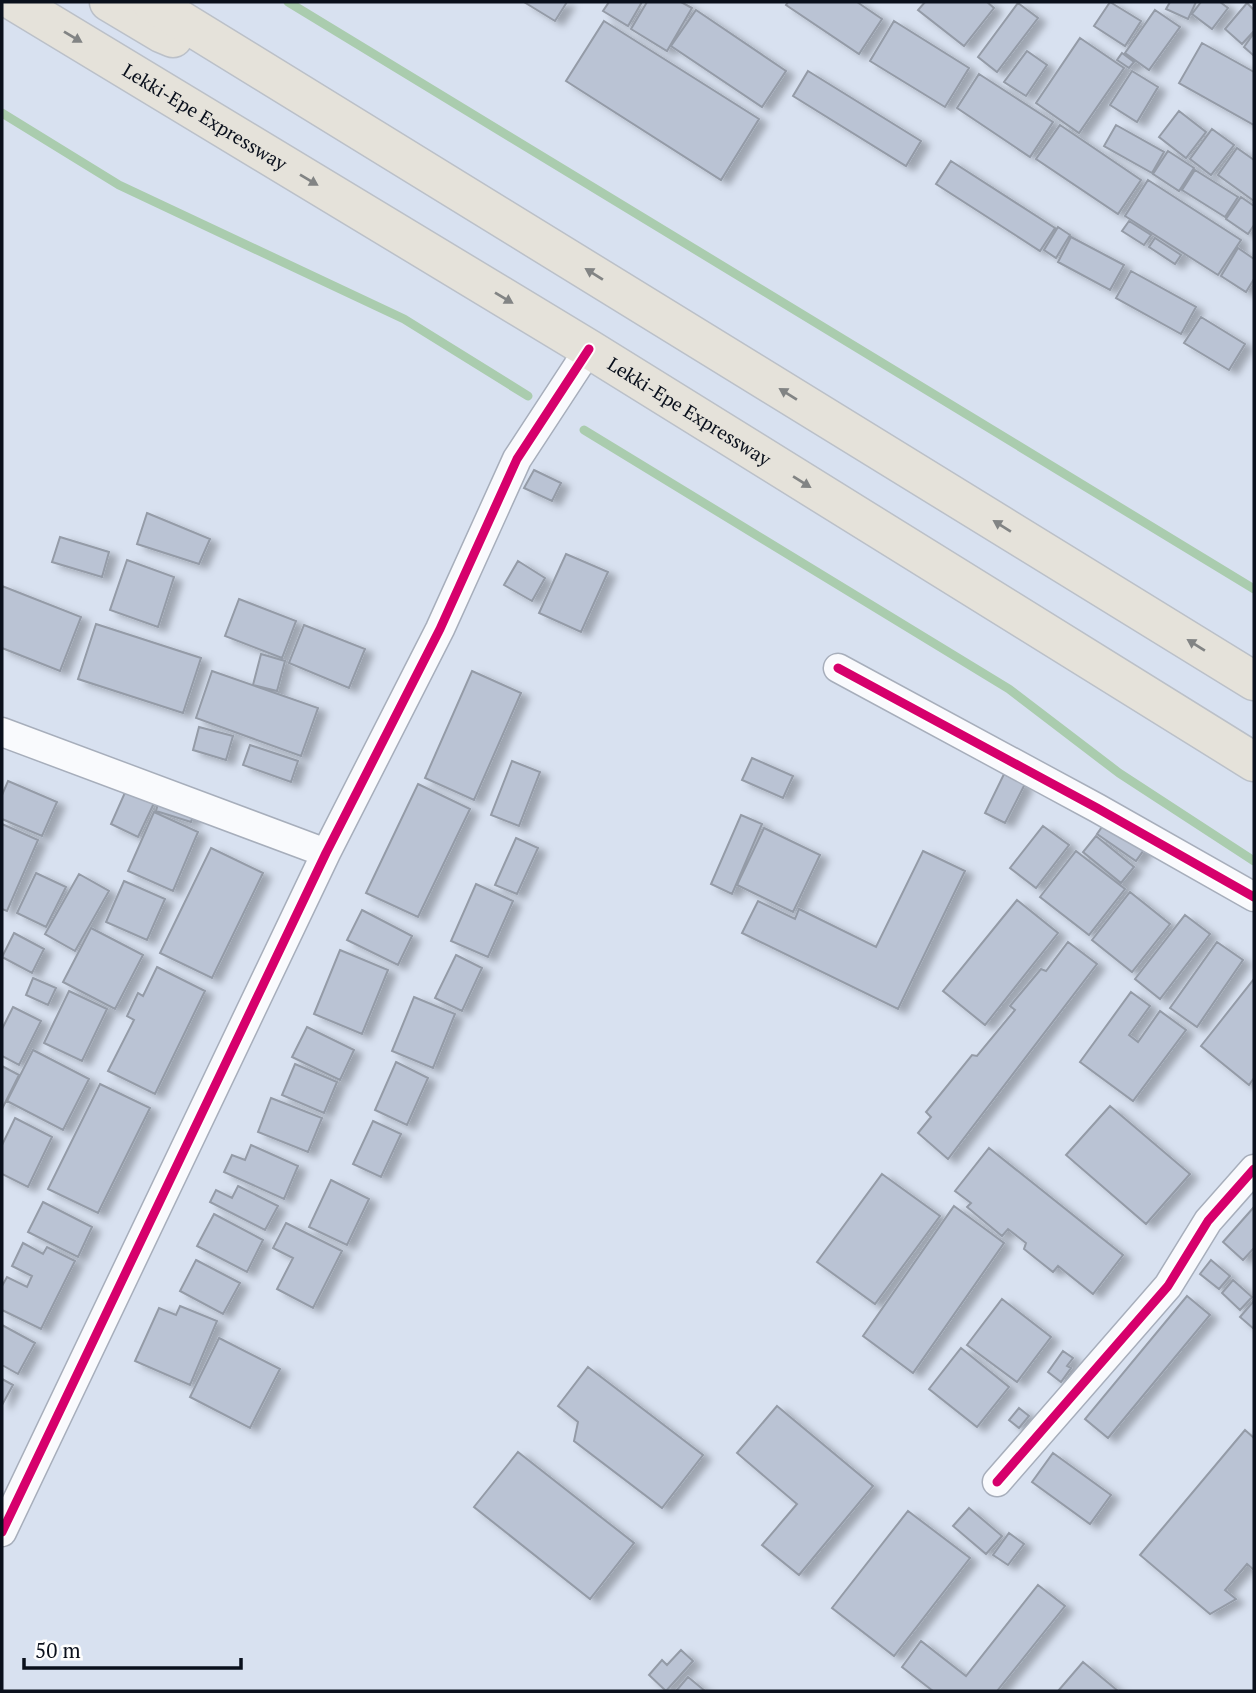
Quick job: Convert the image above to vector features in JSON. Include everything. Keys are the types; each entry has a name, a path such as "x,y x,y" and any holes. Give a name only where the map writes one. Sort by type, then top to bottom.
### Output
{"highway":[{"name":"Lekki-Epe Expressway","path":"15,2 589,349 1254,762"},
{"path":"109,2 161,33 267,73"},
{"path":"151,2 1254,681"}],"street":[{"path":"2,1532 326,853 440,628 517,458 589,349"},
{"path":"838,668 1097,808 1254,897"},
{"path":"2,732 326,853"},
{"path":"997,1482 1168,1286 1208,1221 1254,1169"}],"building":[{"path":"524,2 567,2 555,21"},
{"path":"609,2 642,2 628,26 603,11"},
{"path":"647,2 681,2 692,8 667,51 631,29"},
{"path":"788,2 857,2 882,19 859,54 786,5"},
{"path":"925,2 987,2 994,8 964,46 918,10"},
{"path":"1110,2 1141,21 1125,46 1094,26"},
{"path":"1170,2 1196,2 1188,19 1166,9"},
{"path":"1201,2 1220,2 1228,8 1212,29 1192,14"},
{"path":"1018,3 1038,18 997,72 978,57"},
{"path":"1247,3 1254,10 1254,31 1242,44 1225,29"},
{"path":"696,10 786,71 762,107 671,46"},
{"path":"1155,10 1180,27 1149,70 1125,53"},
{"path":"604,21 759,119 721,180 566,81"},
{"path":"894,21 969,68 945,107 870,61"},
{"path":"1254,33 1254,54 1253,55 1244,47"},
{"path":"1080,38 1124,68 1079,133 1036,103"},
{"path":"1202,43 1254,72 1254,125 1179,83"},
{"path":"1027,51 1047,65 1026,96 1004,82"},
{"path":"1122,53 1134,62 1129,68 1117,60"},
{"path":"808,71 921,141 906,166 793,96"},
{"path":"1132,71 1158,87 1137,122 1110,105"},
{"path":"979,74 1053,122 1030,157 957,108"},
{"path":"1179,111 1206,132 1186,158 1159,137"},
{"path":"1060,125 1141,180 1118,214 1036,159"},
{"path":"1116,125 1164,152 1152,173 1104,146"},
{"path":"1212,129 1234,145 1211,175 1190,159"},
{"path":"1237,148 1254,160 1254,201 1218,175"},
{"path":"1168,151 1194,168 1179,191 1153,174"},
{"path":"951,161 1055,228 1040,251 936,184"},
{"path":"1195,170 1238,197 1225,217 1182,190"},
{"path":"1148,180 1241,240 1218,275 1125,216"},
{"path":"1241,197 1254,206 1254,225 1248,234 1226,219"},
{"path":"1129,221 1151,235 1144,245 1122,231"},
{"path":"1058,227 1070,235 1056,258 1044,250"},
{"path":"1071,237 1124,265 1110,290 1058,262"},
{"path":"1155,238 1181,255 1175,264 1149,247"},
{"path":"1238,248 1254,259 1254,279 1246,292 1221,276"},
{"path":"1131,271 1196,307 1181,334 1116,298"},
{"path":"1201,317 1245,344 1229,370 1184,343"},
{"path":"534,470 561,483 552,501 524,488"},
{"path":"147,513 210,539 199,564 137,544"},
{"path":"60,537 109,552 102,577 52,562"},
{"path":"566,554 608,572 581,632 539,613"},
{"path":"127,560 174,577 158,627 110,610"},
{"path":"518,561 545,578 532,601 504,585"},
{"path":"2,586 81,617 60,671 2,648"},
{"path":"239,599 296,621 282,658 225,636"},
{"path":"96,624 201,658 183,713 78,679"},
{"path":"304,625 365,649 349,688 289,663"},
{"path":"261,654 285,661 277,691 253,685"},
{"path":"212,671 318,708 301,756 196,718"},
{"path":"472,671 521,693 474,800 425,778"},
{"path":"199,727 233,736 226,760 193,750"},
{"path":"250,745 298,761 291,782 243,765"},
{"path":"752,758 793,776 783,798 742,780"},
{"path":"512,761 540,772 519,826 491,815"},
{"path":"1004,774 1025,784 1005,823 985,813"},
{"path":"8,781 57,802 42,836 2,819 2,795"},
{"path":"418,784 470,809 418,917 366,893"},
{"path":"127,788 155,801 138,837 111,824"},
{"path":"160,796 196,807 191,822 156,811"},
{"path":"154,812 198,832 173,891 128,871"},
{"path":"741,815 762,824 732,894 711,884"},
{"path":"1109,817 1148,844 1136,861 1097,834"},
{"path":"2,824 38,840 7,911 2,909"},
{"path":"1043,826 1069,845 1036,888 1010,868"},
{"path":"764,828 820,855 793,912 737,885"},
{"path":"1096,836 1134,867 1121,883 1083,852"},
{"path":"516,838 538,848 517,894 495,885"},
{"path":"211,848 263,873 212,978 160,953"},
{"path":"923,851 965,871 898,1009 742,933 758,901 795,919 799,909 876,947"},
{"path":"1076,851 1125,889 1089,935 1040,897"},
{"path":"36,873 66,887 46,927 17,913"},
{"path":"79,874 109,891 75,951 45,934"},
{"path":"124,881 165,899 147,940 106,922"},
{"path":"476,884 513,901 488,957 451,941"},
{"path":"1130,892 1170,924 1132,972 1092,940"},
{"path":"1017,900 1058,933 985,1025 943,991"},
{"path":"362,910 412,936 398,965 347,940"},
{"path":"1185,915 1210,934 1160,999 1135,979"},
{"path":"91,928 143,955 115,1009 63,982"},
{"path":"14,933 44,949 32,973 2,957"},
{"path":"1068,942 1097,964 948,1159 918,1133 931,1117 926,1112 972,1055 977,1056 1015,1010 1010,1006 1041,969 1046,971"},
{"path":"1217,942 1243,960 1197,1027 1170,1008"},
{"path":"340,950 388,970 362,1034 314,1014"},
{"path":"456,955 482,968 462,1011 435,998"},
{"path":"157,967 205,991 155,1094 108,1071 134,1020 127,1016 138,993 143,996"},
{"path":"33,978 56,988 48,1005 26,995"},
{"path":"1254,979 1254,1078 1249,1085 1201,1046"},
{"path":"69,991 107,1009 82,1061 44,1043"},
{"path":"1131,992 1150,1006 1129,1035 1138,1042 1160,1011 1186,1030 1133,1101 1080,1062"},
{"path":"414,997 455,1014 433,1068 392,1051"},
{"path":"13,1007 41,1021 19,1065 2,1056 2,1029"},
{"path":"307,1027 354,1050 340,1080 292,1057"},
{"path":"33,1050 89,1079 63,1130 7,1101"},
{"path":"396,1062 428,1078 407,1125 375,1110"},
{"path":"295,1064 337,1082 324,1113 282,1095"},
{"path":"2,1066 19,1075 2,1109"},
{"path":"100,1084 150,1108 98,1213 48,1189"},
{"path":"271,1098 322,1118 308,1152 258,1132"},
{"path":"1110,1106 1190,1174 1146,1224 1066,1155"},
{"path":"15,1118 52,1137 28,1187 2,1174 2,1145"},
{"path":"373,1121 401,1134 381,1177 353,1164"},
{"path":"251,1145 298,1166 284,1199 224,1172 232,1155 245,1160"},
{"path":"989,1148 1123,1255 1093,1294 1058,1266 1053,1272 1024,1249 1026,1243 1008,1229 1002,1236 967,1207 971,1203 955,1191"},
{"path":"882,1174 940,1216 875,1304 817,1262"},
{"path":"331,1180 369,1199 347,1245 309,1227"},
{"path":"238,1186 278,1206 265,1230 210,1202 216,1190 232,1198"},
{"path":"43,1202 92,1227 78,1257 28,1232"},
{"path":"954,1206 1004,1243 913,1373 863,1336"},
{"path":"1254,1207 1254,1248 1243,1260 1223,1242"},
{"path":"214,1214 263,1240 247,1272 197,1246"},
{"path":"286,1223 342,1251 313,1308 277,1289 293,1258 273,1248"},
{"path":"23,1243 43,1254 47,1247 75,1261 41,1329 2,1310 2,1286 7,1277 27,1287 32,1276 12,1266"},
{"path":"196,1260 240,1283 223,1314 180,1291"},
{"path":"1211,1260 1230,1276 1219,1289 1200,1274"},
{"path":"1233,1280 1252,1297 1240,1310 1222,1293"},
{"path":"1187,1296 1210,1315 1108,1438 1085,1419"},
{"path":"1002,1299 1051,1337 1017,1382 967,1345"},
{"path":"1254,1303 1254,1329 1240,1317"},
{"path":"180,1306 217,1321 190,1385 135,1361 159,1308 176,1315"},
{"path":"2,1325 35,1343 18,1374 2,1365"},
{"path":"219,1338 280,1369 250,1428 190,1397"},
{"path":"961,1348 1009,1387 977,1427 929,1389"},
{"path":"1063,1351 1073,1358 1067,1366 1071,1368 1061,1382 1048,1372"},
{"path":"588,1367 703,1455 662,1508 574,1441 578,1422 558,1406"},
{"path":"2,1379 13,1385 2,1405"},
{"path":"777,1406 873,1486 799,1575 762,1545 797,1504 737,1453"},
{"path":"1019,1408 1029,1416 1019,1428 1009,1420"},
{"path":"1245,1430 1254,1438 1254,1570 1247,1564 1225,1590 1236,1599 1210,1614 1140,1555"},
{"path":"518,1452 634,1543 590,1599 474,1507"},
{"path":"1053,1453 1111,1495 1090,1524 1032,1482"},
{"path":"969,1508 1002,1536 986,1554 953,1526"},
{"path":"908,1511 970,1558 894,1656 832,1608"},
{"path":"1009,1533 1024,1544 1008,1565 993,1555"},
{"path":"1038,1585 1065,1606 997,1691 933,1691 902,1667 921,1641 966,1676"},
{"path":"681,1650 693,1661 666,1691 649,1675 662,1660 667,1665"},
{"path":"1083,1662 1118,1691 1058,1691"},
{"path":"688,1677 705,1691 676,1691"}],"waterway":[{"path":"288,2 1254,589"},
{"path":"2,113 119,185 404,319 528,396"},
{"path":"584,430 1009,689 1119,773 1254,861"}],"cycle path":[{"path":"2,1532 326,853 440,629 517,459 589,349"},
{"path":"838,668 1097,808 1254,897"},
{"path":"997,1482 1168,1286 1208,1221 1254,1169"}]}
